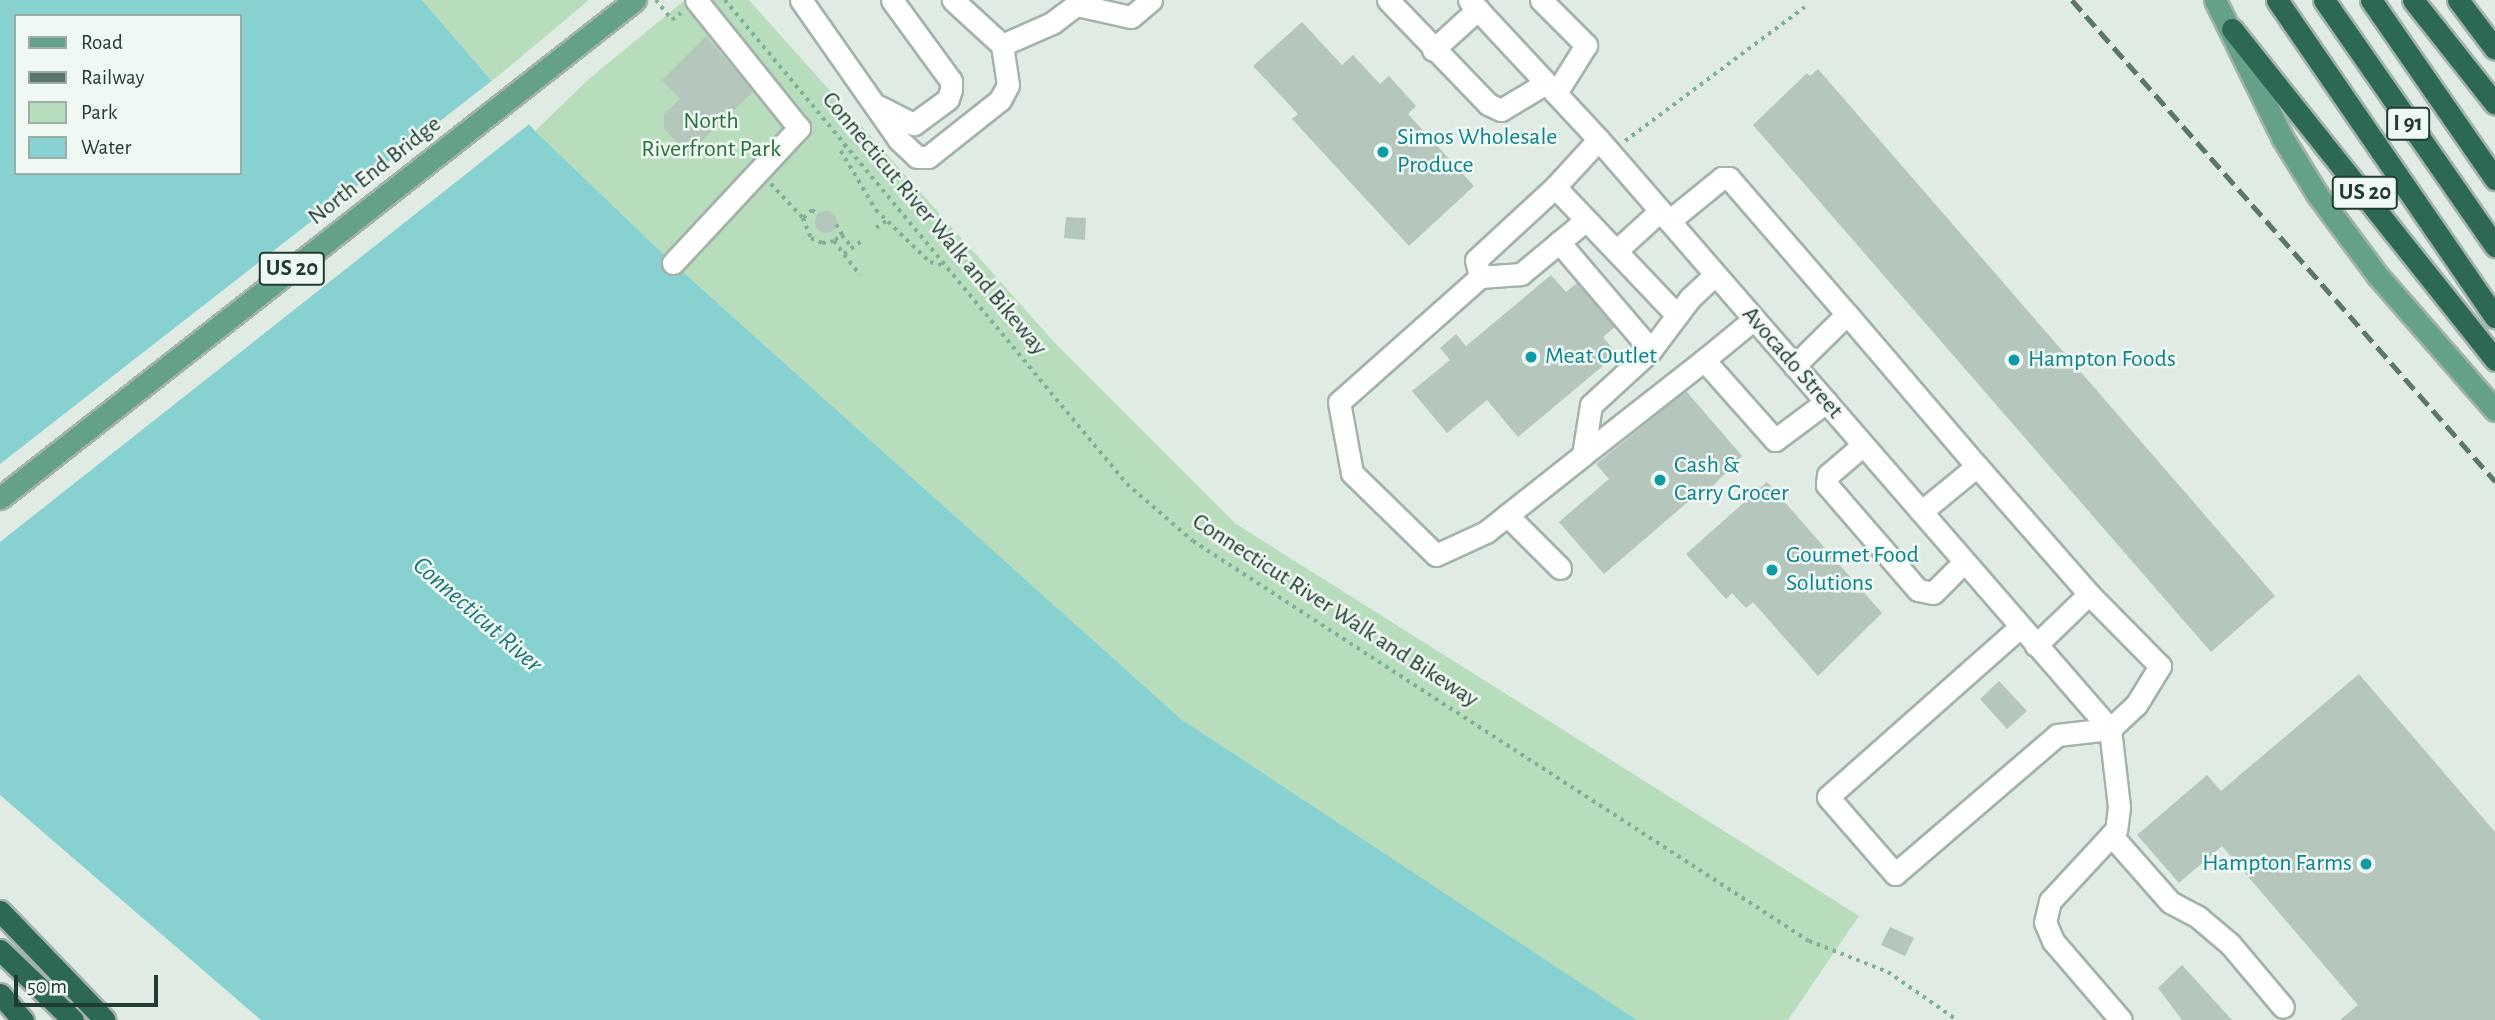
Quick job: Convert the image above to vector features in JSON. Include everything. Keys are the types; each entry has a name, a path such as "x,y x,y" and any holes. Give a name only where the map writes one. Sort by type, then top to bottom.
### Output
{"highway":[{"path":"2277,0 2495,317"},
{"name":"I 91","path":"2324,0 2495,246"},
{"name":"I 91","path":"2371,0 2495,179"},
{"path":"2413,0 2495,104"},
{"path":"2458,0 2495,49"},
{"name":"US 20","path":"2232,29 2495,360"},
{"path":"0,911 105,1020"},
{"path":"0,950 73,1020"},
{"path":"0,994 23,1020"}],"main road":[{"name":"US 20","path":"613,18 635,0"},
{"name":"US 20","path":"613,18 643,0"},
{"name":"US 20","path":"2215,0 2232,29"},
{"name":"North End Bridge","path":"0,498 613,18"},
{"path":"2232,29 2282,137 2330,213 2378,276 2495,410"}],"street":[{"path":"613,18 628,0"},
{"path":"673,263 799,128 696,0"},
{"path":"801,0 899,140 917,157 928,157 1000,100 1008,85 1002,45 953,0"},
{"path":"875,106 914,124 948,99 951,89 951,81 892,0"},
{"path":"1002,45 1052,23 1079,2 1131,17 1151,0"},
{"path":"1388,0 1433,50 1488,104 1502,110 1551,88 1586,46 1541,0"},
{"path":"1433,50 1474,5"},
{"name":"Avocado Street","path":"1474,5 1604,146 2110,729"},
{"path":"1480,277 1476,260 1604,146"},
{"path":"1616,251 1722,178 1729,178 2089,594 2160,666 2136,705 2110,729 2057,734 1895,874 1828,797 2020,627"},
{"path":"1555,187 1677,315"},
{"path":"1586,220 1521,274 1480,277 1339,402 1352,473 1436,555 1486,532 1754,319"},
{"path":"1559,242 1651,350"},
{"path":"1583,455 1591,405 1651,350 1677,315 1715,275"},
{"path":"1794,366 1847,314"},
{"path":"1704,359 1775,440 1826,402"},
{"path":"1863,445 1828,475 1827,485 1918,590 1933,593 1964,562"},
{"path":"1921,512 1977,466"},
{"path":"1507,515 1560,568"},
{"path":"2036,645 2089,594"},
{"path":"2110,729 2119,807 2118,823 2111,835 2050,901 2045,922 2053,941 2121,1020"},
{"path":"2111,835 2170,902 2198,917 2230,944 2283,1007"}],"path":[{"path":"656,0 665,11"},
{"name":"Connecticut River Walk and Bikeway","path":"725,0 1127,484 1192,541 1809,941 1888,972 1957,1020"},
{"path":"1604,146 1774,26 1805,8"},
{"path":"846,145 841,151 886,221 930,262 946,266"},
{"path":"778,192 803,218 811,238 822,243 834,241 842,235"},
{"path":"803,218 812,210 819,215"},
{"path":"876,228 886,221"},
{"path":"836,225 852,247"},
{"path":"834,241 860,275"},
{"path":"844,254 861,241"}],"green space":[{"path":"422,0 589,0 492,81"},
{"name":"North Riverfront Park","path":"685,0 749,0 1055,343 1236,524 1859,916 1788,1020 1637,1020 1181,719 673,263 535,131 590,78"}],"water":[{"name":"Connecticut River","path":"0,0 422,0 535,131 673,263 1181,719 1637,1020 261,1020 0,795"}],"pier":[{"path":"494,79 532,122 0,542 0,464"}],"building":[{"name":"Simos Wholesale Produce","path":"1302,22 1342,65 1353,55 1380,84 1389,76 1416,106 1408,114 1474,186 1409,246 1292,119 1298,114 1253,66"},
{"path":"706,36 753,92 688,154 664,129 664,114 680,99 662,80"},
{"name":"Hampton Foods","path":"1818,69 2275,596 2211,652 1753,125 1807,73 1810,76"},
{"path":"826,211 836,218 837,222 830,232 826,233 816,226 815,222 822,212"},
{"path":"1066,217 1086,218 1085,240 1064,238"},
{"name":"Meat Outlet","path":"1551,275 1566,292 1577,283 1615,327 1603,337 1617,354 1518,437 1487,400 1447,433 1412,391 1450,360 1440,348 1456,334 1466,346"},
{"name":"Cash & Carry Grocer","path":"1686,391 1742,456 1701,498 1697,494 1604,574 1559,522 1609,479 1596,464"},
{"name":"Gourmet Food Solutions","path":"1767,482 1882,613 1818,676 1753,602 1746,608 1732,593 1726,599 1686,554"},
{"name":"Hampton Farms","path":"2359,674 2495,832 2495,1020 2340,1020 2358,1005 2222,846 2179,883 2137,835 2207,775 2221,791"},
{"path":"1999,681 2027,711 2007,729 1980,699"},
{"path":"1890,927 1914,938 1905,956 1881,945"},
{"path":"2182,965 2232,1020 2182,1020 2158,988"}],"railway":[{"path":"2072,0 2495,481"}],"place":[{"name":"Simos Wholesale Produce","path":"1383,152"},
{"name":"Meat Outlet","path":"1531,357"},
{"name":"Hampton Foods","path":"2014,360"},
{"name":"Cash & Carry Grocer","path":"1660,480"},
{"name":"Gourmet Food Solutions","path":"1772,570"},
{"name":"Hampton Farms","path":"2366,864"}]}
